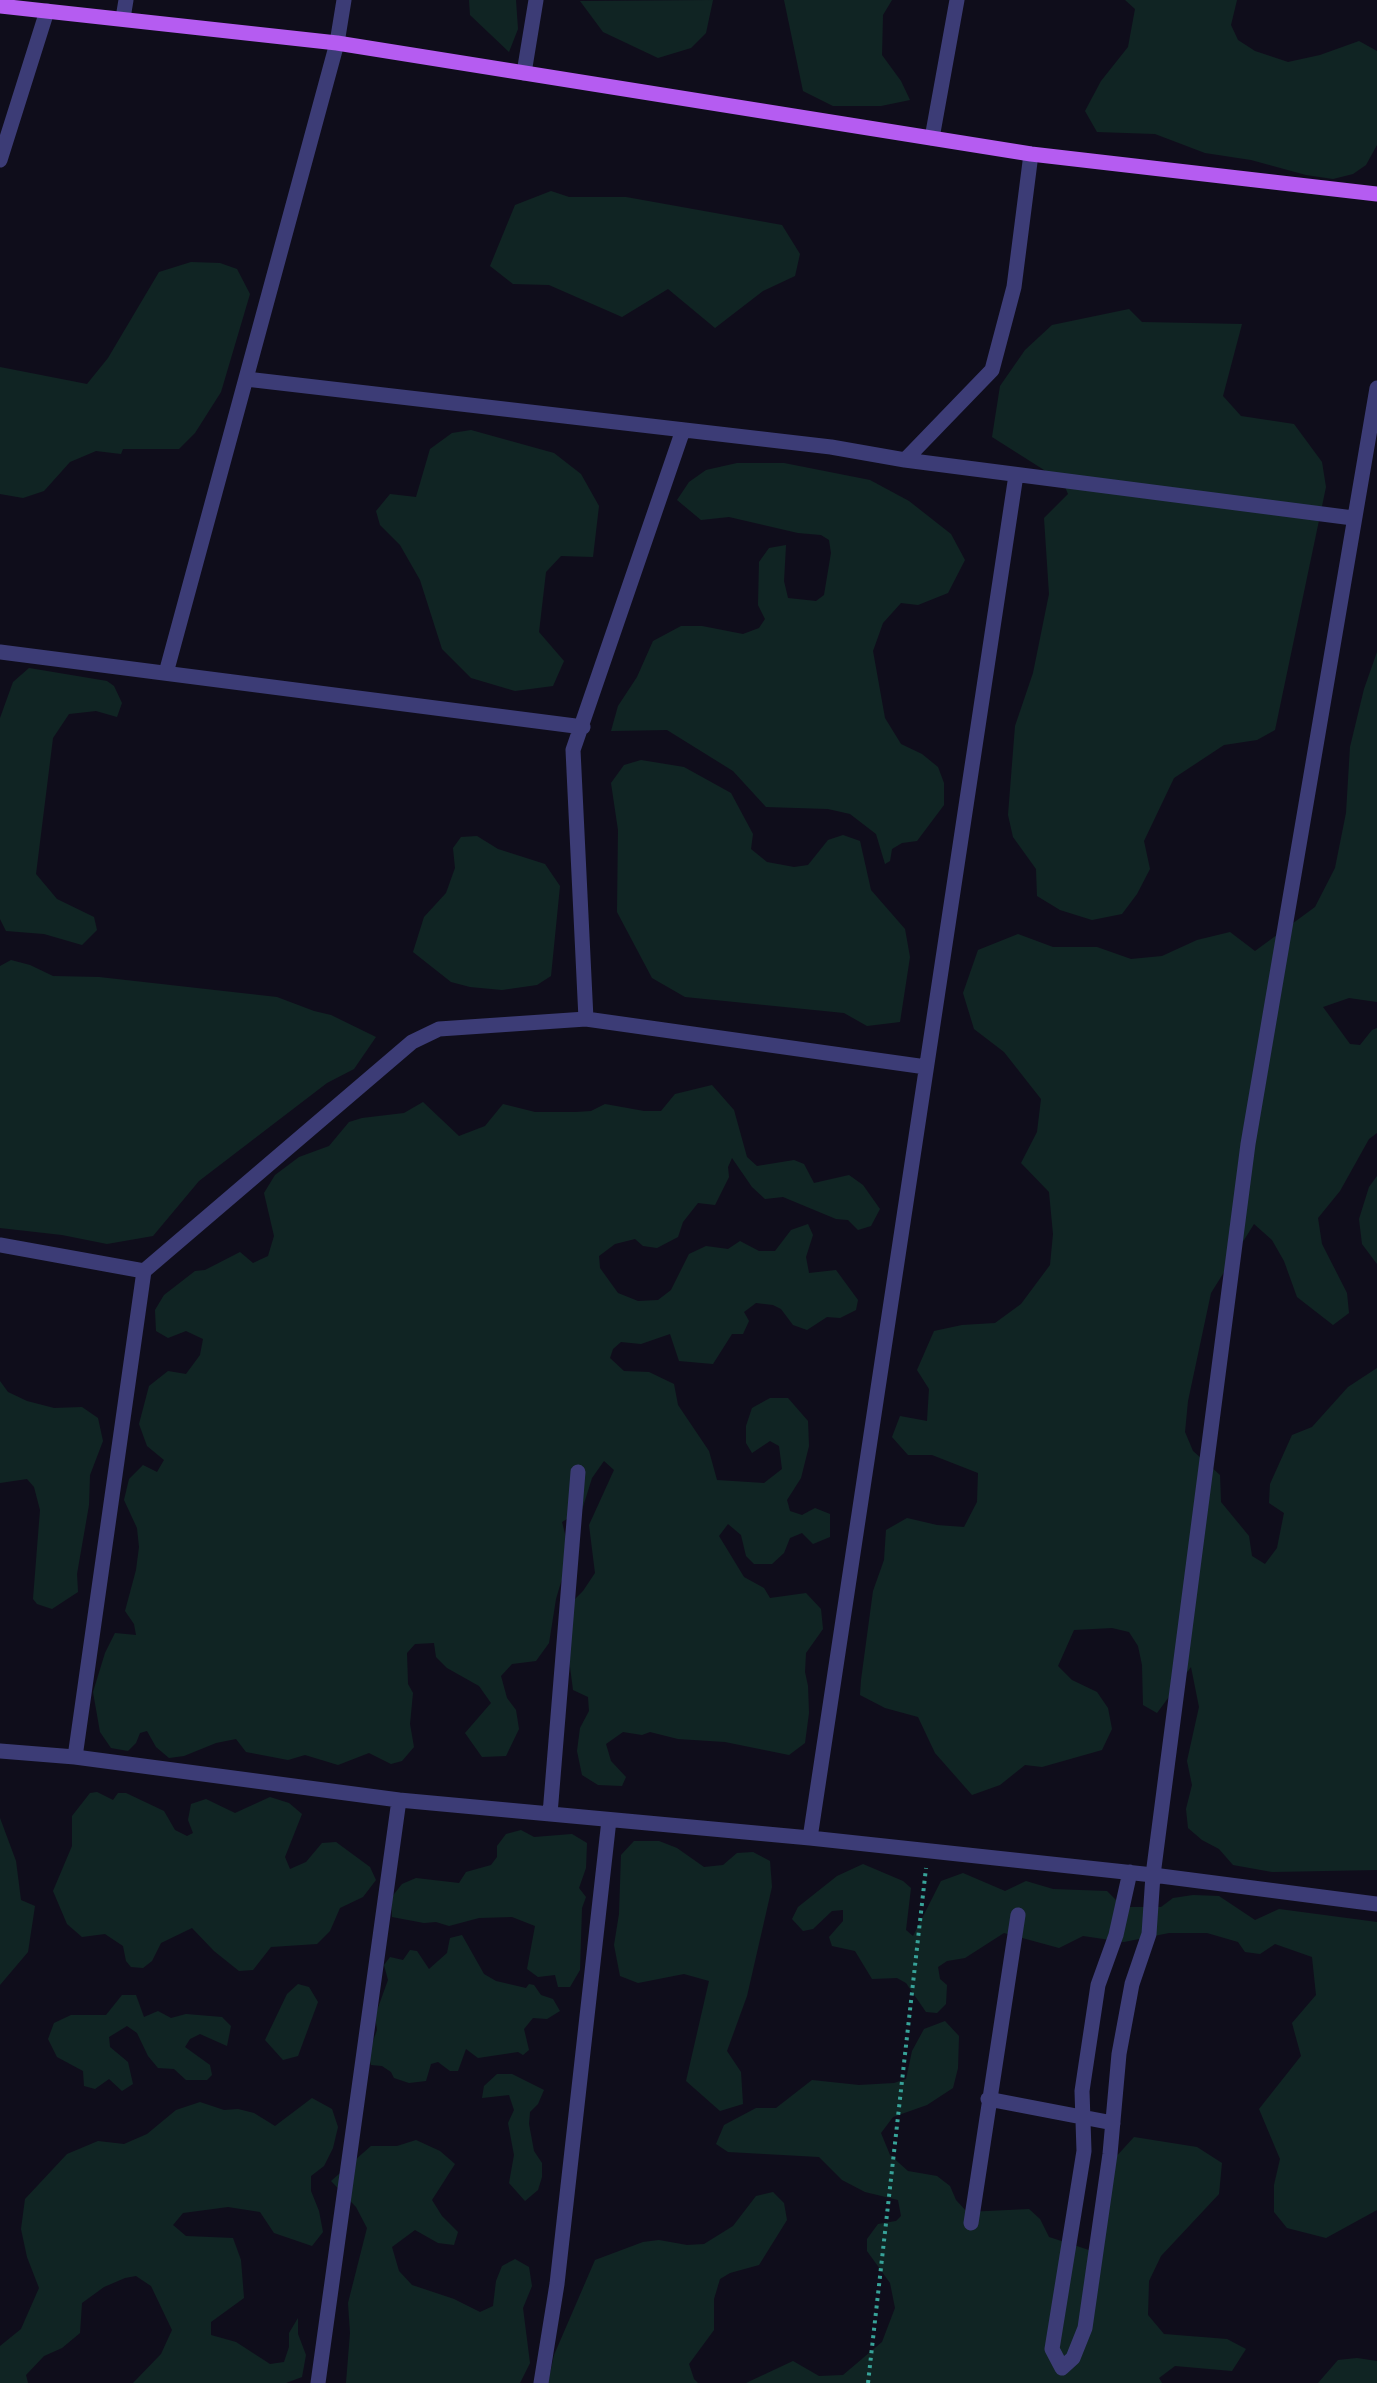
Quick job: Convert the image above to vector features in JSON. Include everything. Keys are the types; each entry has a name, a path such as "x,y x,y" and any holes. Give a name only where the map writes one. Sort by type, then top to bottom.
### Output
{"main road":[{"path":"0,6 123,18 337,44 1031,154 1377,194"}],"street":[{"path":"123,18 126,0"},
{"path":"166,673 337,44 344,0"},
{"path":"524,73 536,0"},
{"path":"932,138 957,0"},
{"path":"0,160 47,11"},
{"path":"905,460 992,370 1014,287 1031,154"},
{"path":"246,379 831,447 905,460 1353,518"},
{"path":"1130,1872 1116,1935 1098,1985 1082,2091 1083,2151 1052,2349 1062,2368 1073,2358 1085,2328 1113,2123 1119,2054 1132,1984 1149,1934 1153,1875 1248,1143 1353,518 1371,451 1377,388"},
{"path":"586,1019 573,750 583,727 683,430"},
{"path":"810,1838 1016,475"},
{"path":"0,652 583,727"},
{"path":"75,1757 144,1271 412,1042 439,1029 586,1019 926,1067"},
{"path":"0,1245 144,1271"},
{"path":"550,1814 578,1472"},
{"path":"0,1751 75,1757 399,1800 810,1838 1130,1872 1377,1904"},
{"path":"318,2383 399,1800"},
{"path":"541,2383 557,2284 609,1820"},
{"path":"971,2223 988,2099 1018,1915"},
{"path":"988,2099 1113,2123"}],"path":[{"path":"868,2383 928,1851"}],"green space":[{"path":"469,0 516,0 518,29 509,52 470,15"},
{"path":"713,0 706,33 691,48 658,58 603,32 580,1"},
{"path":"784,0 892,0 883,15 882,55 901,81 910,100 881,106 833,106 803,91"},
{"path":"1125,0 1237,0 1231,25 1238,40 1255,51 1288,62 1320,55 1359,41 1377,51 1377,145 1366,165 1353,174 1333,179 1306,175 1251,160 1205,153 1155,134 1097,132 1085,111 1101,81 1128,47 1135,9"},
{"path":"551,191 569,197 626,197 782,225 800,254 795,276 763,291 715,328 668,289 622,317 549,285 513,284 490,266 515,205"},
{"path":"191,262 220,263 237,269 250,294 221,392 195,433 179,449 123,449 121,454 96,451 70,462 44,491 23,498 0,494 0,367 87,384 108,358 159,272"},
{"path":"1129,309 1142,322 1242,324 1223,396 1241,416 1294,424 1322,462 1326,487 1275,730 1257,740 1224,745 1174,778 1144,841 1150,869 1137,894 1122,914 1092,920 1060,910 1037,896 1036,869 1013,837 1008,815 1015,726 1033,673 1049,594 1044,518 1068,494 1063,482 992,437 1000,386 1025,350 1052,325"},
{"path":"471,430 554,453 581,474 599,506 593,557 561,556 546,572 539,632 564,661 553,686 515,691 471,678 442,649 420,580 400,545 380,525 376,511 390,494 416,497 430,449 452,433"},
{"path":"737,463 784,463 870,480 909,501 951,534 965,560 948,593 918,605 901,603 883,623 873,651 885,718 901,744 922,754 938,767 944,783 944,805 917,841 902,843 892,849 890,861 885,864 876,834 850,814 828,809 766,807 733,771 667,730 611,731 618,706 637,677 653,641 681,626 702,626 743,634 759,628 765,619 758,605 759,562 769,548 786,545 784,581 788,598 816,601 824,595 831,553 829,540 821,535 798,533 729,517 701,520 677,500 689,482 706,470"},
{"path":"1377,652 1377,1002 1349,998 1323,1007 1350,1044 1360,1045 1372,1030 1377,1028 1377,1133 1369,1139 1340,1191 1318,1218 1322,1244 1347,1293 1349,1313 1333,1325 1297,1297 1284,1261 1272,1240 1254,1224 1211,1293 1188,1401 1185,1432 1193,1451 1220,1475 1221,1502 1249,1536 1252,1556 1265,1564 1277,1548 1284,1513 1269,1503 1270,1484 1292,1435 1312,1427 1348,1387 1377,1368 1377,1870 1272,1872 1233,1865 1219,1849 1202,1840 1188,1828 1186,1809 1192,1785 1187,1761 1199,1707 1191,1667 1157,1713 1143,1705 1142,1665 1138,1646 1129,1632 1112,1628 1074,1630 1058,1666 1072,1680 1097,1692 1108,1708 1112,1729 1102,1750 1042,1767 1025,1765 1000,1785 972,1795 935,1753 918,1717 885,1708 860,1695 861,1680 873,1591 884,1560 886,1530 907,1518 937,1525 964,1527 977,1502 978,1473 932,1455 908,1455 892,1437 900,1416 927,1421 929,1389 917,1370 934,1331 962,1325 995,1323 1021,1304 1050,1265 1053,1234 1049,1192 1021,1163 1037,1132 1041,1099 1004,1052 974,1029 963,993 978,950 1018,934 1053,947 1097,947 1131,959 1162,956 1197,940 1230,932 1255,951 1315,907 1335,868 1346,813 1350,747 1364,689"},
{"path":"29,668 107,681 114,686 122,703 117,717 96,711 69,714 53,738 36,874 57,899 94,917 97,930 82,945 44,934 6,931 0,919 0,718 13,682"},
{"path":"641,760 684,767 731,793 753,834 751,849 767,862 794,867 808,865 828,840 843,835 860,841 871,890 905,929 910,957 900,1022 867,1026 844,1013 685,997 652,978 617,912 618,830 611,783 624,765"},
{"path":"477,836 498,849 545,864 560,886 551,976 537,985 502,990 470,987 451,982 413,952 424,917 446,893 455,868 453,848 461,837"},
{"path":"11,960 30,965 53,976 99,977 277,997 331,1015 376,1037 354,1069 327,1083 199,1181 153,1236 107,1244 62,1235 0,1228 0,966"},
{"path":"712,1085 734,1110 747,1157 757,1166 794,1160 804,1164 814,1183 849,1175 863,1185 880,1209 871,1226 858,1230 848,1220 836,1219 783,1197 765,1199 752,1187 732,1158 728,1167 729,1177 715,1205 698,1203 683,1222 678,1237 657,1248 643,1246 635,1239 615,1244 599,1256 600,1268 618,1293 638,1301 658,1300 671,1290 689,1254 706,1246 728,1249 740,1241 759,1251 775,1251 791,1230 808,1224 813,1235 806,1257 809,1273 836,1270 858,1300 856,1310 840,1318 827,1317 807,1330 793,1325 781,1309 773,1305 756,1303 744,1312 749,1321 743,1334 732,1334 713,1364 679,1361 670,1334 641,1344 621,1342 613,1349 610,1358 624,1371 649,1372 674,1384 678,1405 709,1451 717,1480 764,1483 782,1469 779,1446 770,1441 752,1453 746,1443 746,1426 752,1408 770,1398 788,1398 808,1421 809,1446 801,1478 787,1500 790,1511 802,1515 815,1508 830,1514 830,1537 813,1544 802,1533 790,1538 784,1553 772,1564 754,1564 746,1556 741,1535 728,1524 719,1536 744,1577 764,1588 770,1598 806,1593 821,1609 823,1629 806,1653 805,1672 809,1713 805,1743 789,1755 725,1742 678,1739 650,1732 642,1735 623,1732 606,1744 611,1761 626,1777 622,1786 598,1785 582,1775 577,1751 580,1728 589,1711 588,1697 573,1690 569,1659 568,1606 583,1591 595,1573 589,1525 614,1470 604,1461 592,1478 582,1510 562,1522 572,1562 561,1582 556,1599 549,1643 536,1661 512,1664 501,1676 507,1698 516,1710 519,1729 506,1756 482,1757 465,1733 491,1703 479,1686 447,1668 436,1657 434,1643 415,1644 407,1653 408,1684 413,1693 410,1724 414,1747 402,1761 391,1764 369,1753 338,1765 305,1755 288,1760 246,1752 236,1739 216,1743 184,1756 169,1758 156,1747 147,1731 140,1733 136,1743 128,1751 111,1748 100,1732 93,1692 105,1653 115,1633 136,1635 134,1624 125,1611 136,1570 139,1547 137,1528 124,1500 129,1479 143,1465 157,1472 164,1460 147,1446 139,1424 149,1386 168,1371 186,1374 200,1355 203,1339 186,1331 168,1338 156,1331 155,1310 164,1295 195,1271 205,1270 240,1252 253,1263 268,1256 274,1236 264,1193 275,1175 299,1157 329,1146 349,1122 362,1118 404,1113 423,1102 459,1136 485,1126 503,1104 535,1112 591,1111 605,1104 644,1111 661,1111 675,1094"},
{"path":"1377,1176 1377,1264 1362,1244 1359,1219 1369,1187"},
{"path":"0,1381 8,1392 27,1401 54,1408 82,1407 98,1418 103,1441 90,1475 89,1505 77,1574 78,1592 52,1609 37,1604 33,1599 40,1510 34,1487 27,1479 0,1483"},
{"path":"97,1792 113,1800 118,1793 126,1793 164,1811 175,1830 187,1836 193,1833 188,1820 191,1804 206,1799 235,1813 270,1797 289,1803 302,1814 285,1857 290,1869 306,1862 322,1843 336,1842 370,1867 376,1880 363,1897 340,1908 330,1931 317,1944 271,1947 253,1970 239,1971 214,1951 192,1928 161,1943 152,1961 143,1968 131,1967 126,1961 123,1946 105,1934 82,1937 67,1924 53,1891 72,1846 72,1816 90,1793"},
{"path":"0,1818 16,1861 21,1900 35,1906 28,1952 0,1985"},
{"path":"521,1830 534,1837 572,1834 587,1843 586,1868 579,1888 586,1897 582,1908 580,1970 570,1987 558,1987 555,1975 538,1977 527,1969 535,1926 512,1917 479,1918 449,1926 436,1922 424,1923 392,1917 391,1898 402,1884 416,1878 459,1883 466,1872 491,1865 497,1857 497,1846 506,1834"},
{"path":"634,1841 659,1841 677,1848 704,1867 723,1865 737,1853 753,1852 770,1861 772,1887 747,1996 727,2051 741,2072 743,2104 720,2111 686,2081 709,1981 684,1974 638,1983 620,1976 614,1945 619,1914 621,1855"},
{"path":"863,1864 903,1881 911,1888 906,1930 913,1936 941,1881 963,1873 1005,1891 1026,1881 1053,1889 1107,1891 1123,1907 1161,1907 1173,1898 1193,1895 1219,1896 1255,1920 1279,1909 1377,1922 1377,2210 1326,2238 1287,2228 1274,2212 1274,2185 1280,2159 1259,2109 1301,2056 1292,2023 1316,1995 1312,1957 1275,1944 1260,1954 1245,1952 1238,1942 1207,1933 1169,1933 1124,1942 1083,1936 1059,1948 1004,1933 965,1958 947,1961 938,1967 940,1979 947,1985 946,2004 937,2013 926,2012 906,1983 897,1978 872,1979 855,1951 832,1946 829,1937 843,1921 843,1910 832,1911 813,1929 803,1931 792,1919 798,1907 837,1876"},
{"path":"462,1935 484,1974 496,1981 526,1988 529,1984 534,1985 541,1995 553,1999 560,2011 547,2019 533,2018 524,2029 529,2050 523,2055 518,2052 478,2058 466,2049 458,2071 450,2071 438,2062 431,2064 426,2081 409,2083 394,2078 391,2072 382,2066 371,2065 368,2055 377,2030 375,2016 388,1980 384,1965 390,1957 403,1960 410,1950 417,1951 429,1969 447,1953 450,1938"},
{"path":"298,1984 309,1987 318,2002 298,2056 283,2060 265,2040 287,1994"},
{"path":"122,1995 136,1995 144,2017 158,2011 171,2018 186,2014 222,2017 231,2026 227,2046 200,2034 190,2039 185,2047 210,2065 212,2075 207,2080 186,2080 174,2069 158,2068 148,2056 137,2033 127,2026 109,2037 110,2047 128,2062 133,2084 122,2091 109,2079 95,2089 84,2086 83,2071 57,2057 48,2039 54,2023 71,2015 106,2015"},
{"path":"945,2021 959,2036 958,2068 953,2088 927,2105 893,2117 881,2133 890,2155 908,2171 937,2176 950,2186 956,2200 967,2212 1029,2209 1040,2219 1049,2237 1092,2251 1114,2159 1134,2137 1197,2147 1222,2163 1219,2194 1161,2256 1149,2281 1148,2315 1164,2334 1227,2339 1246,2349 1232,2371 1175,2366 1159,2378 1162,2383 746,2383 793,2361 819,2376 843,2375 882,2342 895,2308 890,2283 867,2251 867,2239 878,2224 896,2221 901,2216 898,2200 865,2192 842,2180 819,2157 728,2152 716,2144 724,2125 756,2108 776,2108 812,2080 859,2085 894,2083 906,2079 912,2051 924,2029"},
{"path":"497,2074 512,2074 544,2090 538,2104 530,2112 529,2124 534,2151 542,2163 542,2177 538,2190 525,2201 509,2183 514,2155 508,2123 514,2110 509,2095 482,2098 484,2086"},
{"path":"312,2098 332,2109 338,2127 333,2148 324,2166 311,2176 311,2191 319,2211 323,2232 312,2246 274,2233 260,2212 228,2207 183,2213 173,2225 186,2236 233,2238 241,2260 244,2298 211,2322 211,2335 236,2342 270,2364 284,2362 289,2347 289,2333 298,2318 298,2334 306,2355 302,2377 286,2383 133,2383 161,2354 172,2330 151,2286 136,2276 104,2287 82,2303 80,2333 62,2348 44,2356 26,2375 28,2383 0,2383 0,2346 21,2329 39,2288 27,2257 21,2229 25,2199 67,2154 98,2141 124,2144 147,2134 176,2110 200,2102 224,2110 238,2109 254,2113 275,2126"},
{"path":"416,2140 440,2151 455,2164 432,2200 442,2216 458,2232 454,2245 438,2243 415,2230 392,2247 399,2271 412,2285 454,2299 480,2312 493,2306 496,2281 502,2266 515,2259 529,2267 532,2286 523,2308 530,2363 520,2383 346,2383 350,2333 348,2303 367,2228 356,2207 331,2181 371,2146 397,2146"},
{"path":"773,2192 784,2203 787,2220 759,2265 730,2273 720,2279 714,2299 714,2330 689,2364 694,2379 698,2383 548,2383 554,2355 595,2260 643,2242 659,2240 687,2245 704,2244 733,2226 756,2196"},
{"path":"1357,2358 1377,2361 1377,2383 1318,2383 1338,2360"}]}
